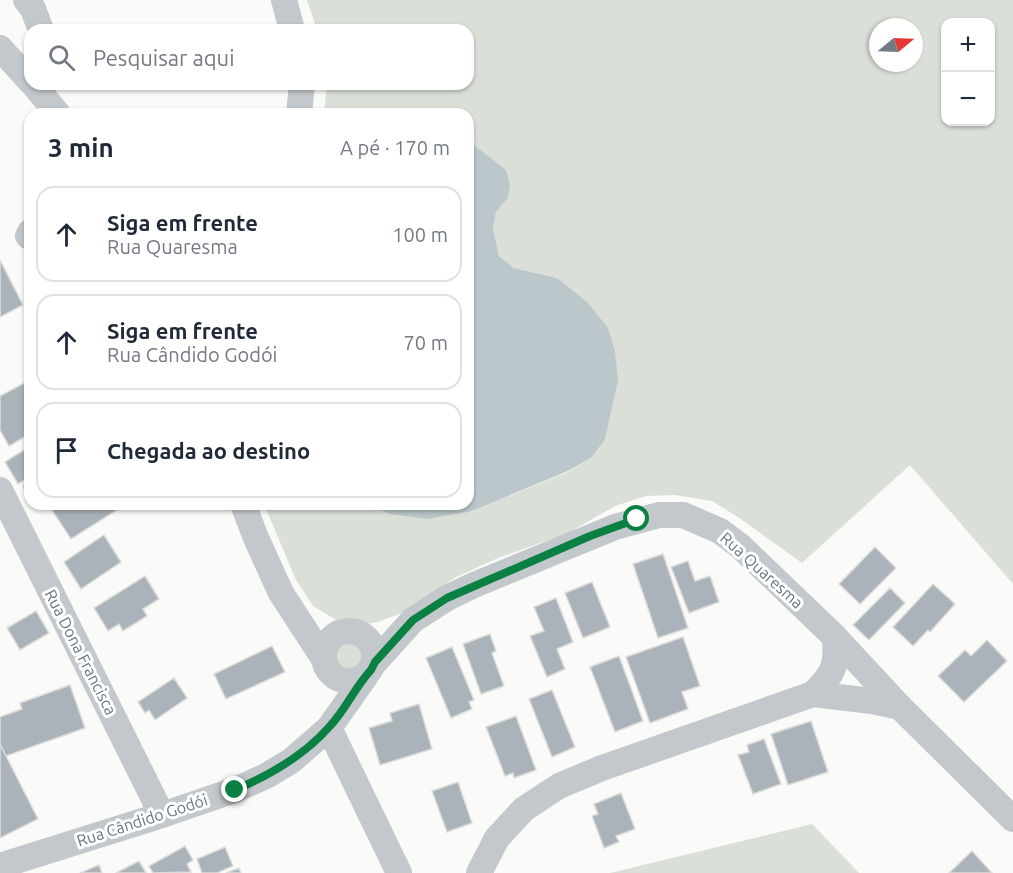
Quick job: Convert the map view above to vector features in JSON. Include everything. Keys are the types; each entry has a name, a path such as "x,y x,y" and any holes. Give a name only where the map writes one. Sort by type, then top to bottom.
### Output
{"street":[{"path":"26,0 33,9 39,24"},
{"path":"284,0 290,24"},
{"path":"0,48 24,70"},
{"path":"40,90 54,108"},
{"path":"300,108 301,90"},
{"name":"Rua Dona Francisca","path":"0,490 162,815"},
{"path":"245,510 281,592 334,676 344,681 355,681 370,669 374,650 369,640 348,634 281,592"},
{"name":"Rua Quaresma","path":"370,669 413,620 447,598 637,519 659,515 683,515 720,531 740,546 835,637 900,707 1013,819"},
{"name":"Rua Quaresma","path":"348,634 413,620"},
{"path":"348,634 329,641 325,650 332,724 399,873"},
{"path":"479,873 497,838 524,809 559,786 602,768 813,694 828,679 834,668 835,637"},
{"name":"Rua Cândido Godói","path":"0,866 162,815 235,790 266,776 291,760 332,724 370,669"},
{"path":"813,694 900,707"}],"shaded area":[{"path":"307,0 1013,0 1013,584 910,465 802,563 712,501 675,495 646,496 615,506 568,533 498,558 456,577 407,611 378,622 355,626 336,620 313,606 296,580 267,510 472,511 568,472 591,458 557,278 514,268 499,256 493,229 496,212 508,198 505,170 474,146 474,108 325,108 326,90 474,90 474,24 315,24"},
{"path":"474,145 506,170 510,185 508,198 496,212 493,229 499,256 514,268 557,278 588,303 608,328 615,352 618,380 605,439 591,458 568,471 472,511 428,519 390,514 381,510 474,510"},
{"path":"349,643 359,647 363,657 359,667 349,671 339,667 335,657 339,647"},
{"path":"812,824 859,873 610,873"}],"building":[{"path":"0,260 23,305 0,317"},
{"path":"24,383 24,437 9,446 0,430 0,396"},
{"path":"24,450 24,480 18,484 5,462"},
{"path":"52,510 117,510 71,539"},
{"path":"104,535 121,562 81,589 64,562"},
{"path":"875,547 896,568 860,604 839,584"},
{"path":"663,554 688,628 658,638 633,564"},
{"path":"688,561 695,581 710,576 719,602 689,613 671,567"},
{"path":"145,576 159,599 143,609 147,616 123,631 119,624 108,631 94,608"},
{"path":"592,582 610,627 583,638 565,593"},
{"path":"933,584 955,604 930,632 928,630 913,646 893,627"},
{"path":"890,588 905,603 869,640 853,625"},
{"path":"556,598 573,642 557,649 565,669 547,677 530,636 544,631 534,607"},
{"path":"36,611 49,633 20,650 7,628"},
{"path":"490,634 496,651 492,653 504,686 481,694 463,644"},
{"path":"683,637 700,686 682,692 688,709 650,723 626,657"},
{"path":"987,640 1007,661 964,702 938,676 965,650 971,656"},
{"path":"272,646 285,672 226,699 214,674"},
{"path":"452,647 474,700 469,702 472,709 451,718 426,658"},
{"path":"619,656 643,721 615,732 590,667"},
{"path":"174,678 187,698 155,720 149,710 145,713 138,702"},
{"path":"70,685 85,728 0,758 0,717 22,709 20,703"},
{"path":"552,690 575,747 552,757 529,699"},
{"path":"419,704 432,749 380,765 369,728 392,721 390,713"},
{"path":"516,716 536,770 514,778 513,773 505,776 486,727"},
{"path":"811,721 828,772 788,785 771,734"},
{"path":"764,739 781,784 753,794 738,755 749,752 747,745"},
{"path":"0,744 38,819 0,838"},
{"path":"458,782 472,823 447,832 432,791"},
{"path":"621,793 635,829 616,836 619,842 604,848 592,816 598,814 594,804"},
{"path":"185,846 193,860 187,864 191,872 153,873 149,866"},
{"path":"225,847 233,866 217,873 202,873 197,859"},
{"path":"972,851 992,873 949,873"},
{"path":"139,861 146,873 116,873"},
{"path":"99,865 102,873 80,873"},
{"path":"239,868 241,873 226,873"}],"route":[{"path":"235,790 266,776 291,760 329,728 375,662 413,620 447,598 474,585 590,536 637,519"}]}
